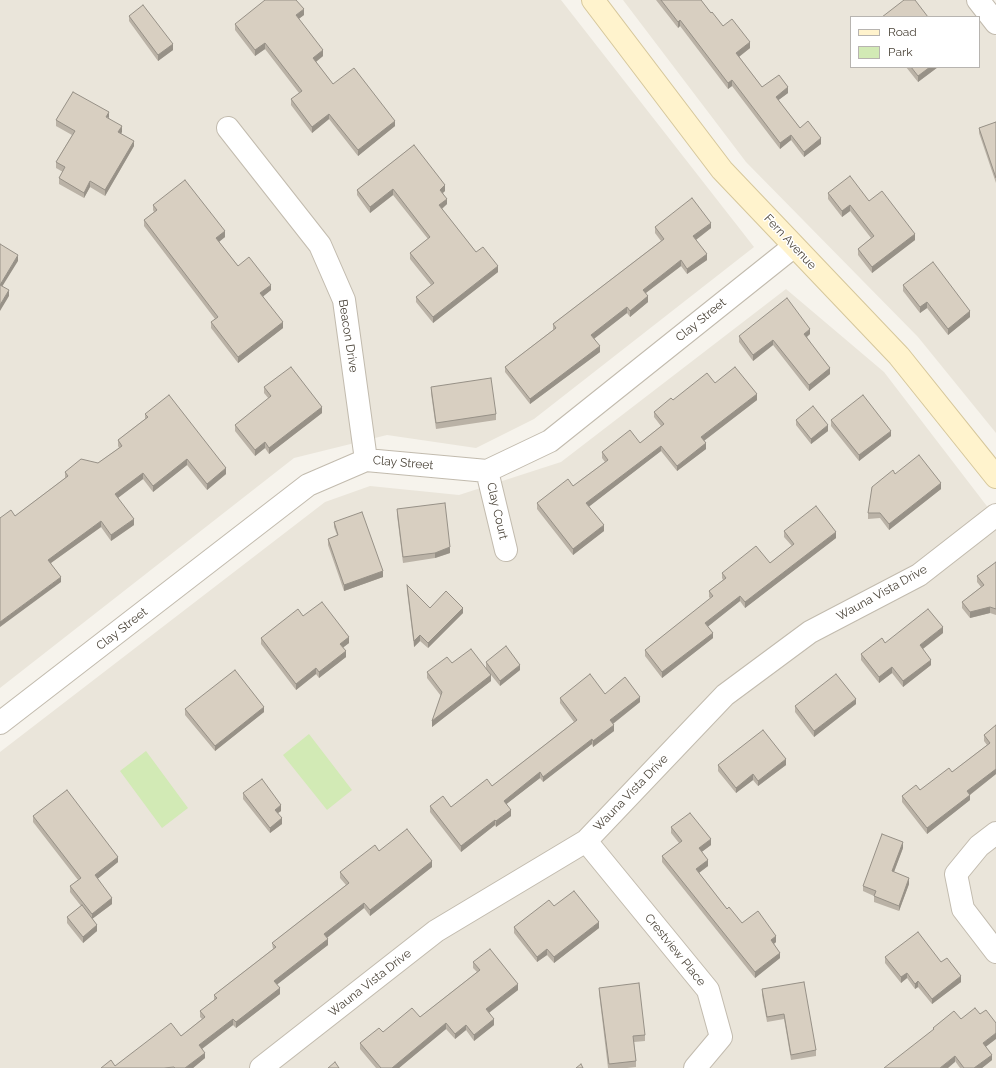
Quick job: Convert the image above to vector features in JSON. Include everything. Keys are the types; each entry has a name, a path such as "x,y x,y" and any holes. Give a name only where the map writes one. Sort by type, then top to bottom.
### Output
{"main road":[{"name":"Fern Avenue","path":"592,0 722,170 899,356 996,477"}],"street":[{"path":"978,0 996,23"},
{"name":"Beacon Drive","path":"228,128 320,245 344,300 366,460"},
{"name":"Clay Street","path":"0,723 308,485 366,460 487,471 550,441 794,247"},
{"name":"Clay Court","path":"487,471 506,550"},
{"name":"Wauna Vista Drive","path":"261,1068 436,932 586,841 725,695 810,632 919,575 996,515"},
{"path":"996,833 979,846 956,874 963,909 996,952"},
{"name":"Crestview Place","path":"586,841 708,990 721,1037 695,1068"}],"shaded area":[{"path":"0,0 561,0 754,247 534,419 476,448 387,435 294,458 0,688"},
{"path":"623,0 967,0 980,16 850,16 850,68 980,68 980,16 996,36 996,433 918,337 746,162"},
{"path":"786,289 884,372 996,518 996,1068 0,1068 0,752 325,502 370,486 459,495 561,462"}],"green space":[{"path":"309,734 352,790 327,810 283,755"},
{"path":"146,751 188,808 162,828 120,771"}],"building":[{"path":"265,0 296,0 304,9 296,15 323,50 313,58 333,84 354,68 395,121 358,150 329,114 312,127 291,99 302,91 265,43 255,50 235,24"},
{"path":"661,0 701,0 723,26 732,19 750,42 736,53 762,87 779,75 788,87 776,97 800,128 808,121 821,138 804,152 791,135 780,143 732,80 728,83 680,20 678,22"},
{"path":"904,0 915,0 927,16 883,16"},
{"path":"143,5 173,44 158,55 129,16"},
{"path":"912,68 929,68 918,76"},
{"path":"73,92 109,112 106,117 122,126 118,132 134,141 105,190 90,181 84,193 59,178 65,167 56,162 75,131 56,120"},
{"path":"996,122 996,178 979,128"},
{"path":"414,145 445,185 440,190 447,199 439,205 476,252 483,247 498,266 433,317 416,297 434,283 410,253 430,237 393,189 370,207 357,190"},
{"path":"850,176 869,201 882,191 915,234 872,267 858,249 874,236 850,205 842,211 828,193"},
{"path":"185,180 225,231 216,238 238,266 249,257 271,285 260,293 283,322 238,357 211,322 218,317 144,220 157,210 153,205"},
{"path":"692,198 711,223 693,236 707,254 687,269 681,260 643,290 648,296 630,311 627,307 591,335 600,346 530,399 505,367 556,328 553,324 664,239 655,227"},
{"path":"0,244 18,255 0,285"},
{"path":"933,262 970,311 948,329 927,302 920,307 903,285"},
{"path":"0,285 9,290 0,305"},
{"path":"787,298 810,329 804,334 830,368 809,385 773,340 753,355 739,336"},
{"path":"291,367 322,407 269,448 265,442 255,450 235,425 271,396 264,387"},
{"path":"735,367 757,394 701,437 706,443 677,466 661,446 586,503 604,525 573,549 537,503 568,479 573,486 608,460 602,452 630,430 640,443 664,424 654,412 671,398 673,400 707,373 715,383"},
{"path":"491,378 496,414 436,423 431,387"},
{"path":"169,395 226,468 207,484 187,459 153,486 143,473 115,494 134,519 111,535 101,521 48,560 61,577 0,622 0,518 11,510 15,516 68,476 65,472 81,459 98,463 122,446 118,440 148,417 145,414"},
{"path":"863,395 891,431 859,455 831,420"},
{"path":"813,406 828,425 811,439 796,420"},
{"path":"919,455 941,483 889,524 880,513 868,513 872,487 893,470 895,474"},
{"path":"445,503 450,547 435,553 403,557 397,509"},
{"path":"816,506 836,532 745,602 740,596 705,623 713,633 662,672 645,650 713,596 709,591 726,578 722,573 756,546 770,563 794,544 784,531"},
{"path":"362,512 383,571 344,585 328,539 338,535 334,522"},
{"path":"996,562 996,609 990,607 970,612 962,602 984,585 977,576"},
{"path":"407,585 430,608 446,591 463,608 428,643 420,635 414,641"},
{"path":"322,602 349,637 340,644 346,651 319,672 316,668 296,684 261,638 298,609 303,616"},
{"path":"928,609 943,627 920,645 931,660 903,681 892,667 879,677 861,654 882,638 885,643"},
{"path":"506,646 520,665 500,681 486,662"},
{"path":"471,649 491,675 432,721 442,692 427,672 447,657 452,663"},
{"path":"235,670 264,707 215,746 185,709"},
{"path":"590,674 605,694 625,677 640,697 610,720 614,725 593,741 592,739 543,777 540,772 504,801 511,810 496,821 495,820 461,846 430,806 443,796 451,807 487,779 492,786 577,720 560,698"},
{"path":"836,674 856,699 814,731 795,706"},
{"path":"996,725 996,769 967,791 970,795 927,828 902,796 916,785 920,790 949,768 952,772 990,743 984,735"},
{"path":"763,730 786,759 758,781 753,774 736,788 718,765"},
{"path":"262,779 281,805 275,810 282,818 270,828 243,793"},
{"path":"67,790 118,857 95,875 112,898 92,914 70,886 81,878 33,816"},
{"path":"690,813 711,839 699,848 708,860 696,869 727,909 729,907 742,923 758,911 776,936 771,940 780,953 755,972 662,856 682,841 671,827"},
{"path":"407,829 432,861 370,910 364,903 324,934 328,939 274,981 280,988 236,1022 233,1019 199,1045 205,1053 185,1068 101,1068 111,1060 115,1066 171,1023 181,1036 205,1017 200,1011 217,998 214,995 276,947 272,943 349,883 340,872 375,845 379,851"},
{"path":"882,834 903,842 892,871 909,878 899,906 874,896 876,891 863,886"},
{"path":"574,891 599,922 554,957 547,949 537,957 514,927 549,900 554,906"},
{"path":"82,905 97,925 83,937 67,917"},
{"path":"918,932 941,962 947,958 961,976 932,999 918,981 915,984 907,973 901,977 885,957"},
{"path":"490,949 518,984 486,1009 494,1019 474,1035 466,1025 455,1034 446,1023 392,1068 381,1068 360,1043 379,1028 383,1032 412,1008 420,1017 480,970 473,962"},
{"path":"804,982 816,1050 791,1055 784,1014 767,1017 762,989"},
{"path":"639,983 645,1035 633,1036 636,1061 609,1064 599,988"},
{"path":"975,1008 980,1014 986,1010 996,1023 996,1033 983,1043 992,1055 974,1068 964,1068 955,1056 940,1068 884,1068 934,1029 933,1028 954,1011 961,1019"},
{"path":"335,1062 339,1068 328,1068"},
{"path":"581,1064 583,1068 576,1068"}]}
